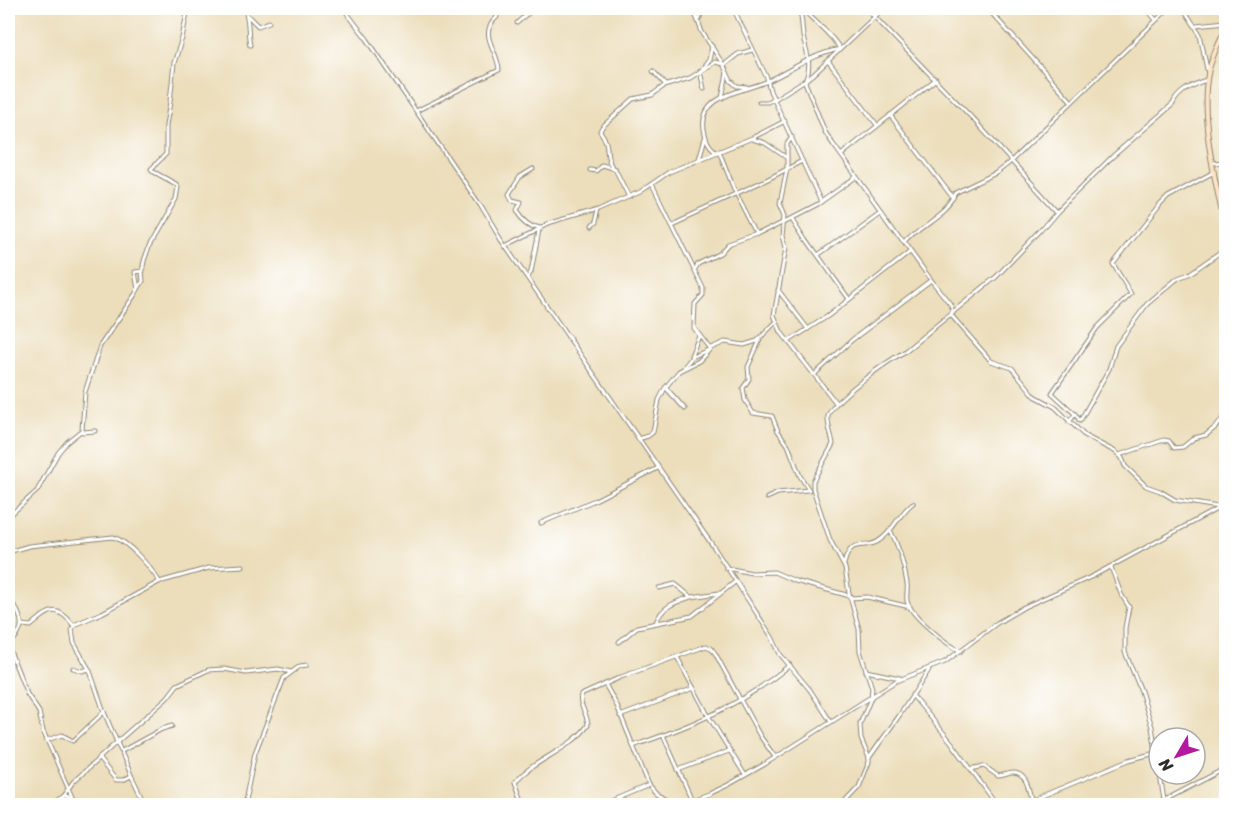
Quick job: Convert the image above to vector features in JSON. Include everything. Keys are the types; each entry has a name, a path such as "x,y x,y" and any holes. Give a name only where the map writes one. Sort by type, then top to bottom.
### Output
{"street":[{"path":"8,517 37,491 58,453 80,432 83,425 85,392 100,346 143,281 143,260 177,193 176,184 151,169 166,154 166,125 174,63 188,8"},
{"path":"202,8 207,8"},
{"path":"244,8 258,26 269,22"},
{"path":"343,8 713,546 765,626 780,654 791,665 831,722"},
{"path":"416,111 499,70 487,34 490,24 497,17 496,8"},
{"path":"516,8 528,14"},
{"path":"517,23 533,8"},
{"path":"693,8 702,32 724,65 733,84 749,88"},
{"path":"698,21 703,8"},
{"path":"733,8 821,202"},
{"path":"800,8 832,38 840,49"},
{"path":"800,8 810,58 809,73 805,82 825,132 910,252 951,305 952,314 991,361 1012,368 1034,395 1054,406 1091,440 1119,455 1125,466 1146,486 1160,490 1176,500 1220,508"},
{"path":"866,8 936,79 1057,211"},
{"path":"759,102 768,102 805,82 884,8"},
{"path":"987,8 1072,102"},
{"path":"1146,8 1156,20"},
{"path":"904,242 916,229 951,202 957,191 996,174 1169,8"},
{"path":"1183,8 1202,40 1208,74"},
{"path":"247,14 249,45"},
{"path":"1194,24 1227,22"},
{"path":"1227,27 1208,74 1206,105 1212,163 1227,231"},
{"path":"1219,43 1227,41"},
{"path":"704,89 701,70 709,60 712,46"},
{"path":"699,159 705,137 704,114 712,104 768,81 810,58 840,49"},
{"path":"724,65 738,54 753,50"},
{"path":"828,61 878,126"},
{"path":"629,197 618,172 607,159 608,143 600,131 601,128 633,99 652,95 666,85 690,78 715,62 724,65"},
{"path":"653,71 666,85"},
{"path":"722,98 727,72"},
{"path":"841,155 936,79"},
{"path":"811,490 813,481 833,446 828,419 836,403 952,314 1002,272 1057,211 1113,156 1173,104 1175,98 1197,83 1207,80"},
{"path":"890,115 953,198"},
{"path":"505,246 554,222 598,210 629,197 646,189 669,172 751,138 784,121"},
{"path":"705,137 709,146 718,152 758,234"},
{"path":"792,137 787,144 787,169 780,203 785,221 783,235 786,248 774,315 789,341 836,403"},
{"path":"751,138 765,143 787,158"},
{"path":"672,223 802,161"},
{"path":"1212,163 1227,162"},
{"path":"590,170 596,171 602,165 612,167"},
{"path":"533,169 520,177 509,194 512,200 520,202 517,210 524,219 541,230"},
{"path":"1080,421 1052,393 1097,328 1131,294 1113,264 1168,197 1214,172"},
{"path":"695,271 698,264 720,253 728,244 758,234 793,218 821,202 856,177"},
{"path":"652,183 704,292 695,304 694,328 710,349"},
{"path":"589,228 598,210"},
{"path":"818,255 880,210"},
{"path":"793,218 849,299"},
{"path":"528,277 541,230"},
{"path":"1077,429 1109,369 1116,346 1147,304 1178,278 1227,248"},
{"path":"789,341 910,252"},
{"path":"137,290 134,273 142,271"},
{"path":"815,374 852,340 931,280"},
{"path":"778,290 808,329"},
{"path":"776,322 756,347 748,367 748,380 743,388 745,400 753,414 772,417 788,445 800,476 811,490 830,540 844,566 858,623 860,651 872,688 872,698 860,724 861,739 869,758"},
{"path":"638,438 653,432 660,399 665,388 691,358 699,336"},
{"path":"691,358 725,342 746,345 761,339"},
{"path":"684,367 696,362 710,349"},
{"path":"665,388 685,409"},
{"path":"1069,422 1075,414"},
{"path":"1119,455 1162,440 1169,441 1174,448 1183,447 1194,438 1206,435 1227,414"},
{"path":"80,432 95,431"},
{"path":"541,523 596,500 658,468"},
{"path":"767,498 778,493 811,490"},
{"path":"844,566 847,555 855,546 875,543 890,530 903,511 913,503"},
{"path":"605,684 649,785 656,794 675,805 710,794 775,757 902,678 943,663 1024,606 1111,567 1227,504"},
{"path":"890,530 898,545 907,583 906,599 910,608 937,635 953,648 961,651"},
{"path":"8,552 29,546 113,537 145,560 159,582"},
{"path":"74,626 159,582 209,568 243,566"},
{"path":"1111,567 1120,594 1129,607 1125,628 1125,652 1152,726"},
{"path":"726,568 752,573 774,572 795,581 850,597 867,597 910,608"},
{"path":"619,642 637,627 692,616 735,582"},
{"path":"659,588 675,584 691,597"},
{"path":"656,623 659,615 668,606 691,597 720,593"},
{"path":"8,597 22,625 18,635 9,643 10,651 27,694 39,712 43,731 76,806"},
{"path":"22,625 31,626 42,616 56,611 66,615 74,626 74,643 89,669 131,776 146,806"},
{"path":"524,806 515,782 584,730 588,723 580,697 605,684 702,647 711,648 775,757"},
{"path":"677,657 709,717 745,775"},
{"path":"244,806 258,743 284,678 300,666 308,665"},
{"path":"633,746 709,717 741,701 791,665"},
{"path":"74,668 82,671 89,669"},
{"path":"841,806 862,782 869,758 930,668"},
{"path":"50,806 63,796 98,759 167,698 177,685 208,670 224,669 246,673 278,669 291,672"},
{"path":"866,670 902,678"},
{"path":"620,716 694,688"},
{"path":"912,695 971,769 996,806"},
{"path":"47,740 62,735 73,741 105,712"},
{"path":"122,751 172,726"},
{"path":"663,735 692,800"},
{"path":"678,770 729,751"},
{"path":"1018,806 1105,769 1147,756"},
{"path":"98,759 116,780 123,780 131,776"},
{"path":"971,769 984,766 998,776 1013,773 1022,776 1032,800"},
{"path":"1164,800 1227,768"},
{"path":"599,806 649,785"},
{"path":"1161,786 1165,806"},
{"path":"63,796 72,797"},
{"path":"683,802 691,806"}]}
